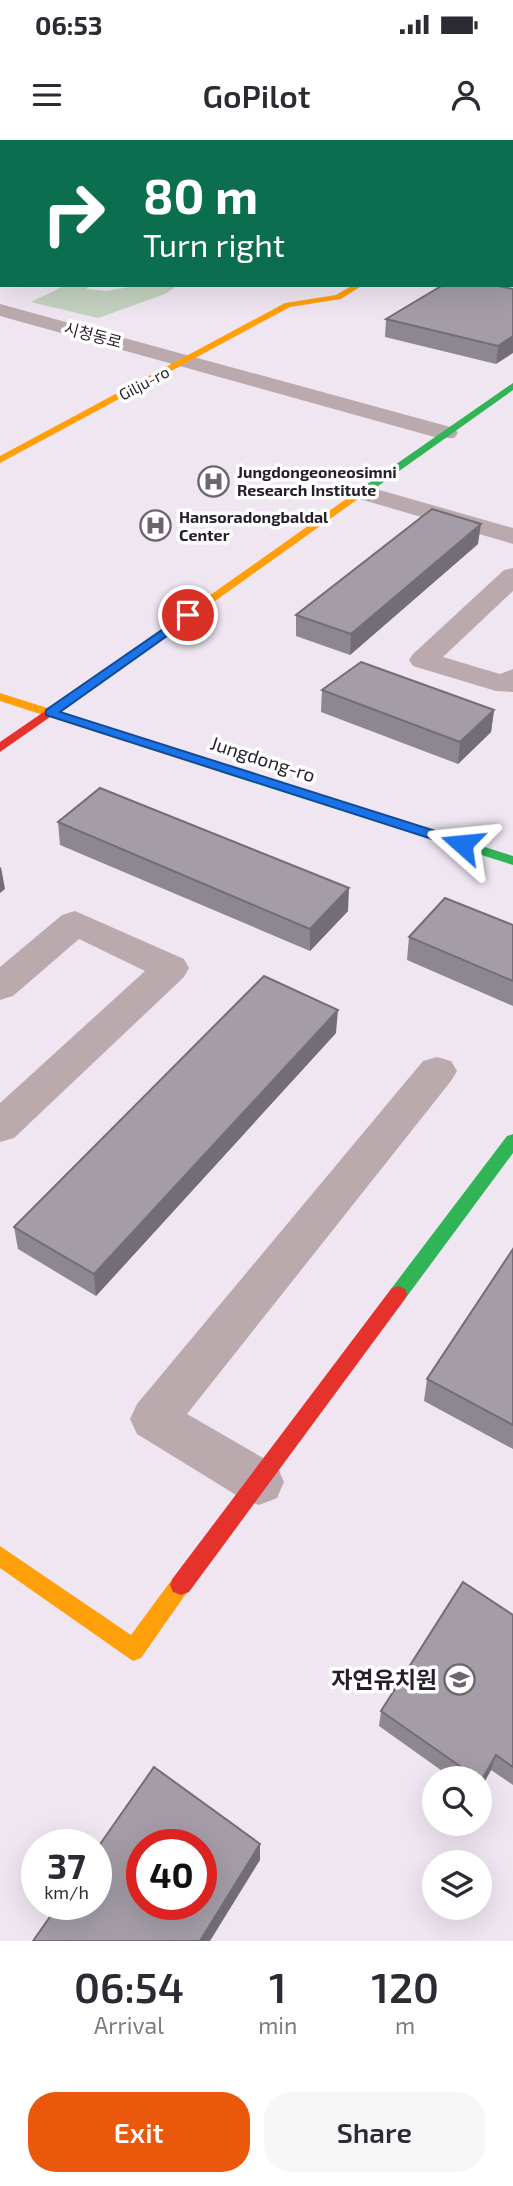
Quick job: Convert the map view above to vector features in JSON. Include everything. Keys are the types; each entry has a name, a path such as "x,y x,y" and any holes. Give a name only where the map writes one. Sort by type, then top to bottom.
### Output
{"street":[{"name":"Gilju-ro","path":"0,460 186,360 284,300 338,297 356,287"},
{"name":"시청동로","path":"0,310 446,433"},
{"path":"0,748 513,386"},
{"path":"362,492 513,536"},
{"path":"513,576 422,660 506,685 513,678"},
{"name":"Jungdong-ro","path":"0,697 513,861"},
{"path":"0,987 75,923 171,968 0,1127"},
{"path":"259,1482 154,1419 437,1071"},
{"path":"0,1556 133,1650 513,1140"}],"green space":[{"path":"62,287 88,287 86,289 107,291 130,287 175,287 165,294 98,318 31,302"}],"building":[{"path":"440,287 513,289 513,336 498,346 386,319"},
{"path":"432,509 481,524 351,634 296,615"},
{"path":"361,662 494,710 460,742 322,690"},
{"path":"100,788 349,888 310,929 58,822"},
{"path":"445,898 513,925 513,981 409,937"},
{"path":"264,976 338,1010 94,1274 14,1227"},
{"path":"513,1249 513,1425 427,1379"},
{"name":"자연유치원","path":"463,1582 513,1615 513,1767 496,1755 490,1766 460,1766 381,1711"},
{"path":"154,1767 260,1844 217,1914 217,1829 126,1829 126,1920 213,1920 200,1941 33,1941 48,1920 112,1920 111,1829"}],"traffic: fast":[{"path":"360,494 513,386"},
{"path":"225,769 513,861"},
{"path":"398,1294 513,1140"}],"traffic: slow":[{"path":"0,460 288,305 338,297 356,287"},
{"path":"179,622 360,494"},
{"path":"0,697 225,769"},
{"path":"0,1556 133,1650 181,1585"}],"traffic: jam":[{"path":"0,748 179,622"},
{"path":"181,1585 398,1294"}],"place":[{"name":"Jungdongeoneosimni Research Institute","path":"214,481"},
{"name":"Hansoradongbaldal Center","path":"156,526"},
{"name":"자연유치원","path":"460,1680"}],"route":[{"path":"188,615 50,713 462,844"}]}
